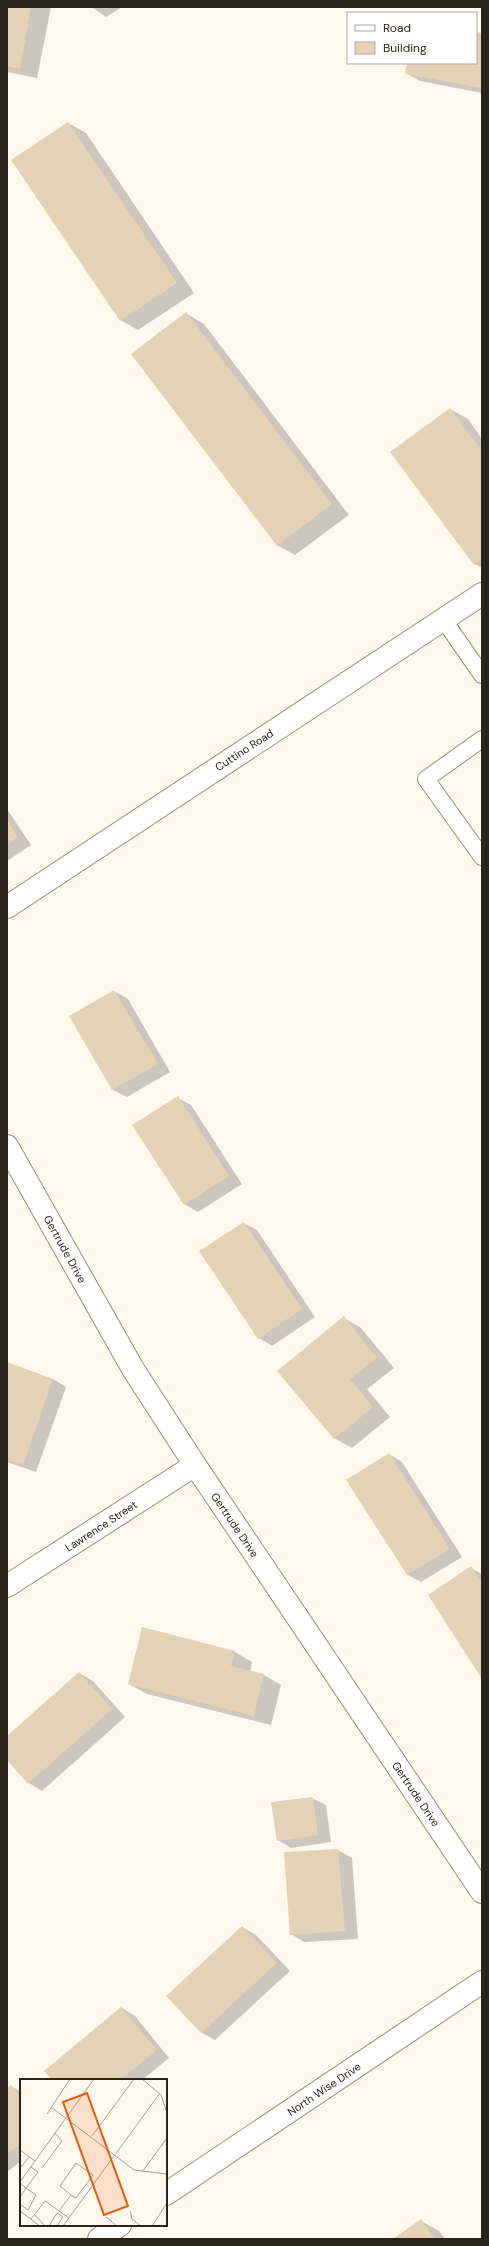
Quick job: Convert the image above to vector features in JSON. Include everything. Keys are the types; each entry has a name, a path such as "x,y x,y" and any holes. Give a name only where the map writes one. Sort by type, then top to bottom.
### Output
{"street":[{"name":"Cuttino Road","path":"7,907 482,594"},
{"name":"Gertrude Drive","path":"7,1146 133,1369 195,1465 482,1892"},
{"name":"Lawrence Street","path":"7,1586 195,1465"},
{"name":"North Wise Drive","path":"167,2193 482,1982"},
{"path":"99,2239 118,2226"}],"lane":[{"path":"443,619 482,675"},
{"path":"482,739 426,779 482,857"}],"building":[{"path":"7,7 31,7 20,69 7,66"},
{"path":"477,32 482,33 482,88 405,74 407,64 477,64"},
{"path":"68,122 177,283 120,321 11,160"},
{"path":"186,312 332,504 277,546 131,354"},
{"path":"450,408 482,451 482,559 474,565 390,452"},
{"path":"7,820 18,837 7,845"},
{"path":"114,990 158,1064 112,1090 69,1016"},
{"path":"178,1096 229,1176 184,1205 132,1125"},
{"path":"244,1222 302,1309 258,1339 199,1251"},
{"path":"344,1316 377,1358 350,1379 373,1407 334,1439 277,1371"},
{"path":"7,1362 53,1379 23,1465 7,1460"},
{"path":"389,1453 450,1549 407,1575 346,1480"},
{"path":"471,1566 482,1583 482,1679 428,1595"},
{"path":"142,1627 235,1651 231,1666 264,1674 254,1716 128,1684"},
{"path":"79,1672 112,1709 28,1784 7,1760 7,1736"},
{"path":"313,1797 318,1835 277,1841 271,1802"},
{"path":"338,1849 345,1931 290,1935 284,1852"},
{"path":"242,1926 277,1963 201,2033 166,1996"},
{"path":"121,2007 157,2050 121,2079 51,2079 44,2071"},
{"path":"11,2085 20,2097 20,2145 7,2154 7,2088"},
{"path":"421,2219 435,2239 393,2239"}]}
